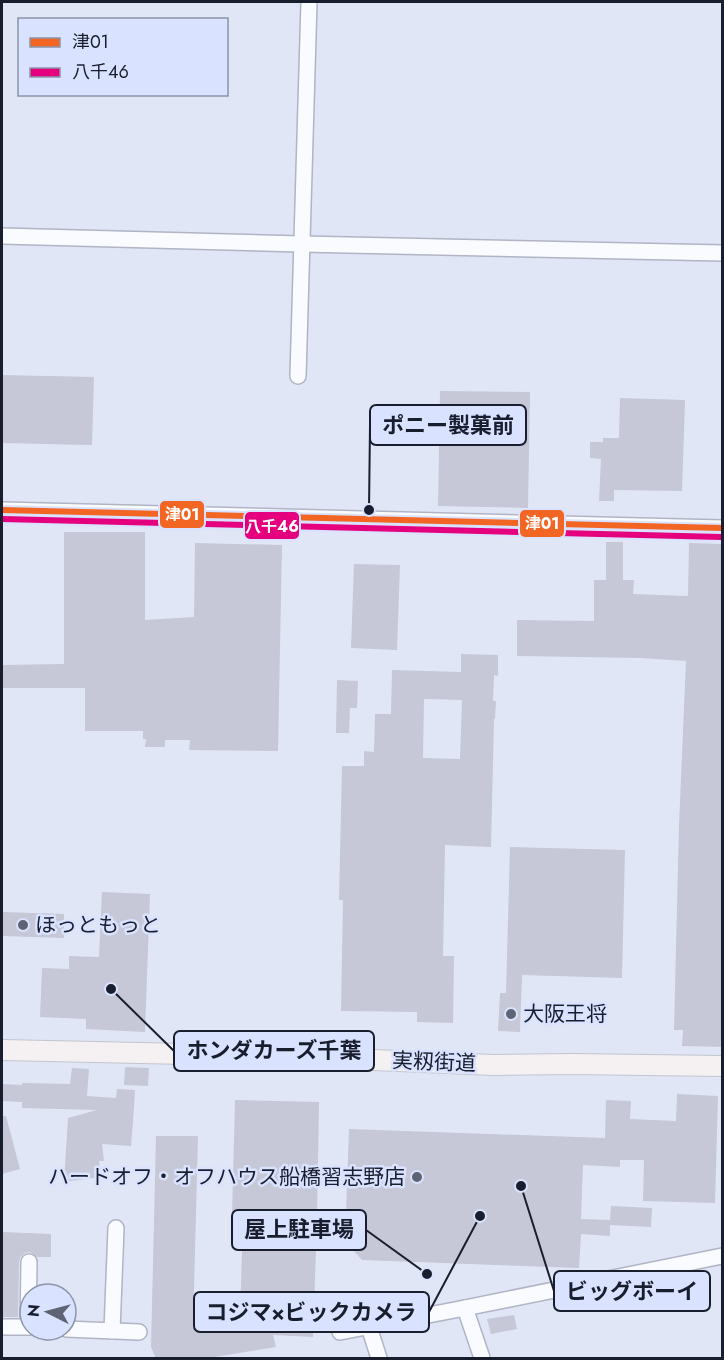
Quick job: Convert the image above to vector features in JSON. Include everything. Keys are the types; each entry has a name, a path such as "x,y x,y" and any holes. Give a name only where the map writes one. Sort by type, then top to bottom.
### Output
{"main road":[{"name":"実籾街道","path":"2,1050 278,1056 494,1065 723,1066"}],"street":[{"path":"298,376 309,2"},
{"path":"2,236 723,253"},
{"path":"2,510 723,528"},
{"path":"112,1331 116,1228"},
{"path":"340,1332 723,1256"},
{"path":"29,1262 29,1282"},
{"path":"465,1308 482,1359"},
{"path":"2,1327 18,1327"},
{"path":"369,1327 379,1359"},
{"path":"78,1330 139,1332"}],"building":[{"path":"2,375 94,377 92,445 2,443"},
{"path":"440,391 530,392 528,508 438,506"},
{"path":"620,398 685,400 682,491 614,490 614,501 599,501 601,459 590,458 590,442 603,442 603,438 619,438"},
{"path":"64,532 145,532 145,620 194,617 195,543 282,545 278,751 189,750 190,740 165,740 165,747 145,747 146,739 143,739 143,731 85,731 85,688 2,688 2,665 64,664"},
{"path":"606,542 623,542 623,580 634,580 633,594 688,596 689,543 723,544 723,1047 682,1046 683,1030 674,1030 686,661 517,656 517,620 594,621 594,580 606,580"},
{"path":"354,564 400,565 397,650 351,648"},
{"path":"461,654 498,655 498,676 494,675 493,701 496,701 491,847 445,845 443,956 454,956 453,1023 417,1022 417,1012 341,1011 343,900 339,900 342,766 364,766 364,751 374,752 375,714 391,714 392,670 461,672","holes":["424,699 462,700 460,759 423,758"]},
{"path":"337,680 358,681 357,708 350,708 349,733 336,733"},
{"path":"510,847 625,850 622,978 522,975 520,1032 498,1031 500,993 506,993"},
{"path":"102,892 150,894 145,1032 86,1029 86,1019 40,1017 42,968 69,969 69,956 99,957"},
{"path":"2,912 64,914 64,938 2,936"},
{"path":"125,1067 149,1068 148,1086 124,1085"},
{"path":"72,1068 89,1069 87,1096 116,1098 117,1089 135,1090 133,1122 131,1146 102,1144 104,1161 99,1161 101,1177 64,1182 68,1118 97,1110 22,1108 22,1102 2,1101 2,1084 70,1084"},
{"path":"677,1094 718,1096 715,1203 643,1201 644,1160 620,1160 620,1167 583,1165 581,1219 610,1220 611,1206 652,1208 651,1227 610,1225 610,1236 581,1234 579,1268 362,1260 345,1241 349,1129 605,1138 606,1100 631,1101 630,1119 676,1121"},
{"path":"235,1100 319,1102 313,1337 273,1335 276,1347 202,1359 156,1359 151,1347 156,1136 198,1136 193,1328 240,1319 243,1218 232,1217"},
{"path":"2,1116 6,1116 20,1169 2,1174"},
{"path":"2,1232 51,1234 51,1257 37,1257 30,1252 21,1256 18,1317 2,1317"},
{"path":"514,1315 517,1329 491,1334 487,1319"}],"transit line":[{"name":"津01","path":"2,510 722,528"},
{"name":"八千46","path":"2,519 722,537"}],"place":[{"name":"ポニー製菓前","path":"369,510"},
{"name":"ほっともっと","path":"23,925"},
{"name":"ホンダカーズ千葉","path":"111,989"},
{"name":"大阪王将","path":"511,1014"},
{"name":"ハードオフ・オフハウス船橋習志野店","path":"417,1177"},
{"name":"ビッグボーイ","path":"521,1186"},
{"name":"コジマ×ビックカメラ","path":"480,1216"},
{"name":"屋上駐車場","path":"427,1274"}]}
